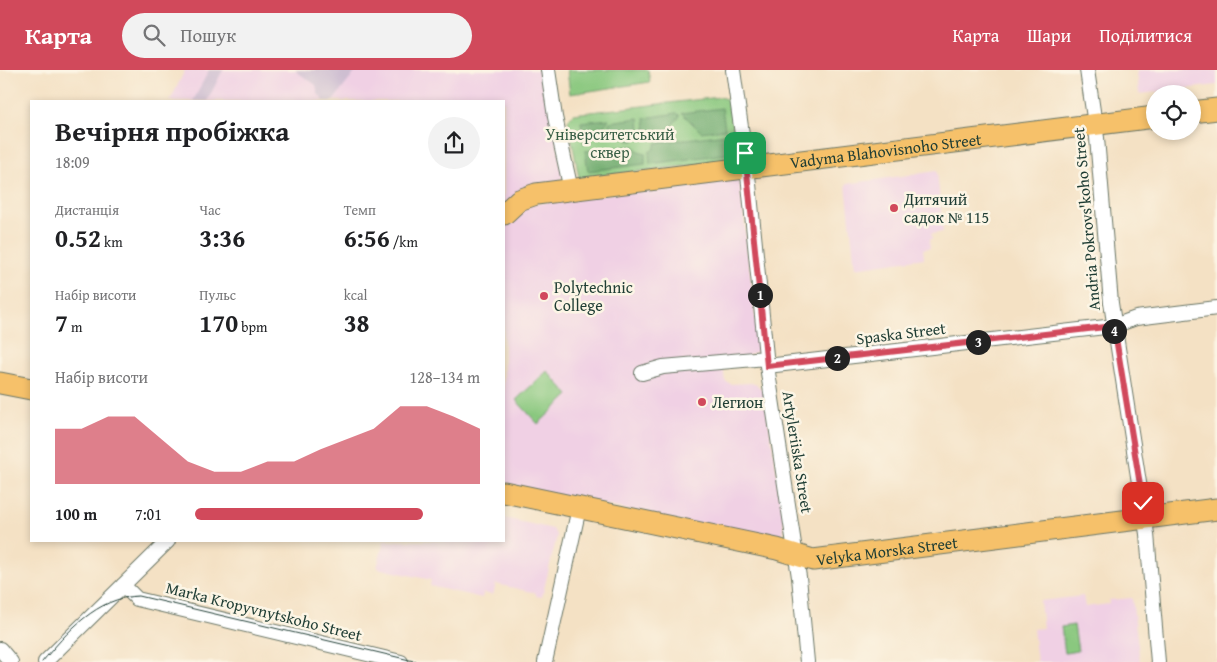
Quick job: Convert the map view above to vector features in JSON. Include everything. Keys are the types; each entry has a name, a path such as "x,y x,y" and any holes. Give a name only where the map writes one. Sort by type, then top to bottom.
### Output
{"highway":[{"path":"1201,111 1217,109"},
{"name":"Vadyma Blahovisnoho Street","path":"505,213 519,200 528,196 1146,118"},
{"path":"0,383 30,389"},
{"name":"Velyka Morska Street","path":"505,492 777,549 813,560 1217,509"}],"street":[{"path":"548,70 555,117 571,190"},
{"name":"Artyleriiska Street","path":"733,70 746,168 766,362 796,556 807,662"},
{"name":"Andria Pokrovs'koho Street","path":"1087,70 1095,124 1114,326 1145,518 1158,662"},
{"name":"Spaska Street","path":"642,373 663,367 766,362 1114,326 1136,318 1217,308"},
{"path":"545,662 579,508"},
{"path":"45,662 167,542"},
{"name":"Marka Kropyvnytskoho Street","path":"123,585 137,598 401,662"},
{"path":"0,649 11,662"}],"shaded area":[{"path":"185,70 546,70 563,176 559,181 505,204 505,100 170,100"},
{"path":"209,70 223,70 208,100 194,100"},
{"path":"294,70 357,70 334,100 323,100 318,94 316,85"},
{"path":"1137,70 1217,70 1217,85 1201,87 1201,85 1146,85 1146,93 1139,94"},
{"name":"Дитячий садок № 115","path":"937,171 943,232 931,234 932,239 929,239 930,248 923,249 924,258 855,268 846,184"},
{"path":"731,178 739,182 759,350 723,368 725,381 731,384 751,383 757,385 764,392 784,519 782,535 770,541 505,483 505,224 527,205"},
{"path":"505,518 553,529 557,536 542,597 536,596 536,593 496,584 493,595 483,593 482,598 430,586 431,580 377,568 384,542 505,542"},
{"path":"1083,596 1085,607 1109,604 1109,600 1132,598 1140,662 1037,662 1033,629 1043,628 1040,601"}],"green space":[{"path":"567,70 648,70 650,82 570,94"},
{"name":"Університетський сквер","path":"720,97 729,100 737,151 731,161 579,178 568,120 573,114"},
{"path":"722,108 725,129 701,132 682,113"},
{"path":"677,113 680,116 662,137 656,138 652,132 646,130 645,118"},
{"path":"639,118 640,131 634,141 629,141 608,124 610,122"},
{"path":"609,119 599,133 584,144 581,122"},
{"path":"726,134 728,152 726,154 650,164 649,152 654,149 656,143"},
{"path":"634,146 638,151 645,153 645,164 588,171 585,151"},
{"path":"547,371 569,395 538,424 516,400"},
{"path":"1074,625 1078,651 1065,653 1061,627"}],"tram line":[{"path":"42,662 73,628 96,609 124,598 139,596 418,662"}],"place":[{"name":"Дитячий садок № 115","path":"894,208"},
{"name":"Polytechnic College","path":"544,296"},
{"name":"Легион","path":"702,402"}],"route":[{"path":"745,153 767,366 1114,326 1143,503"}]}
